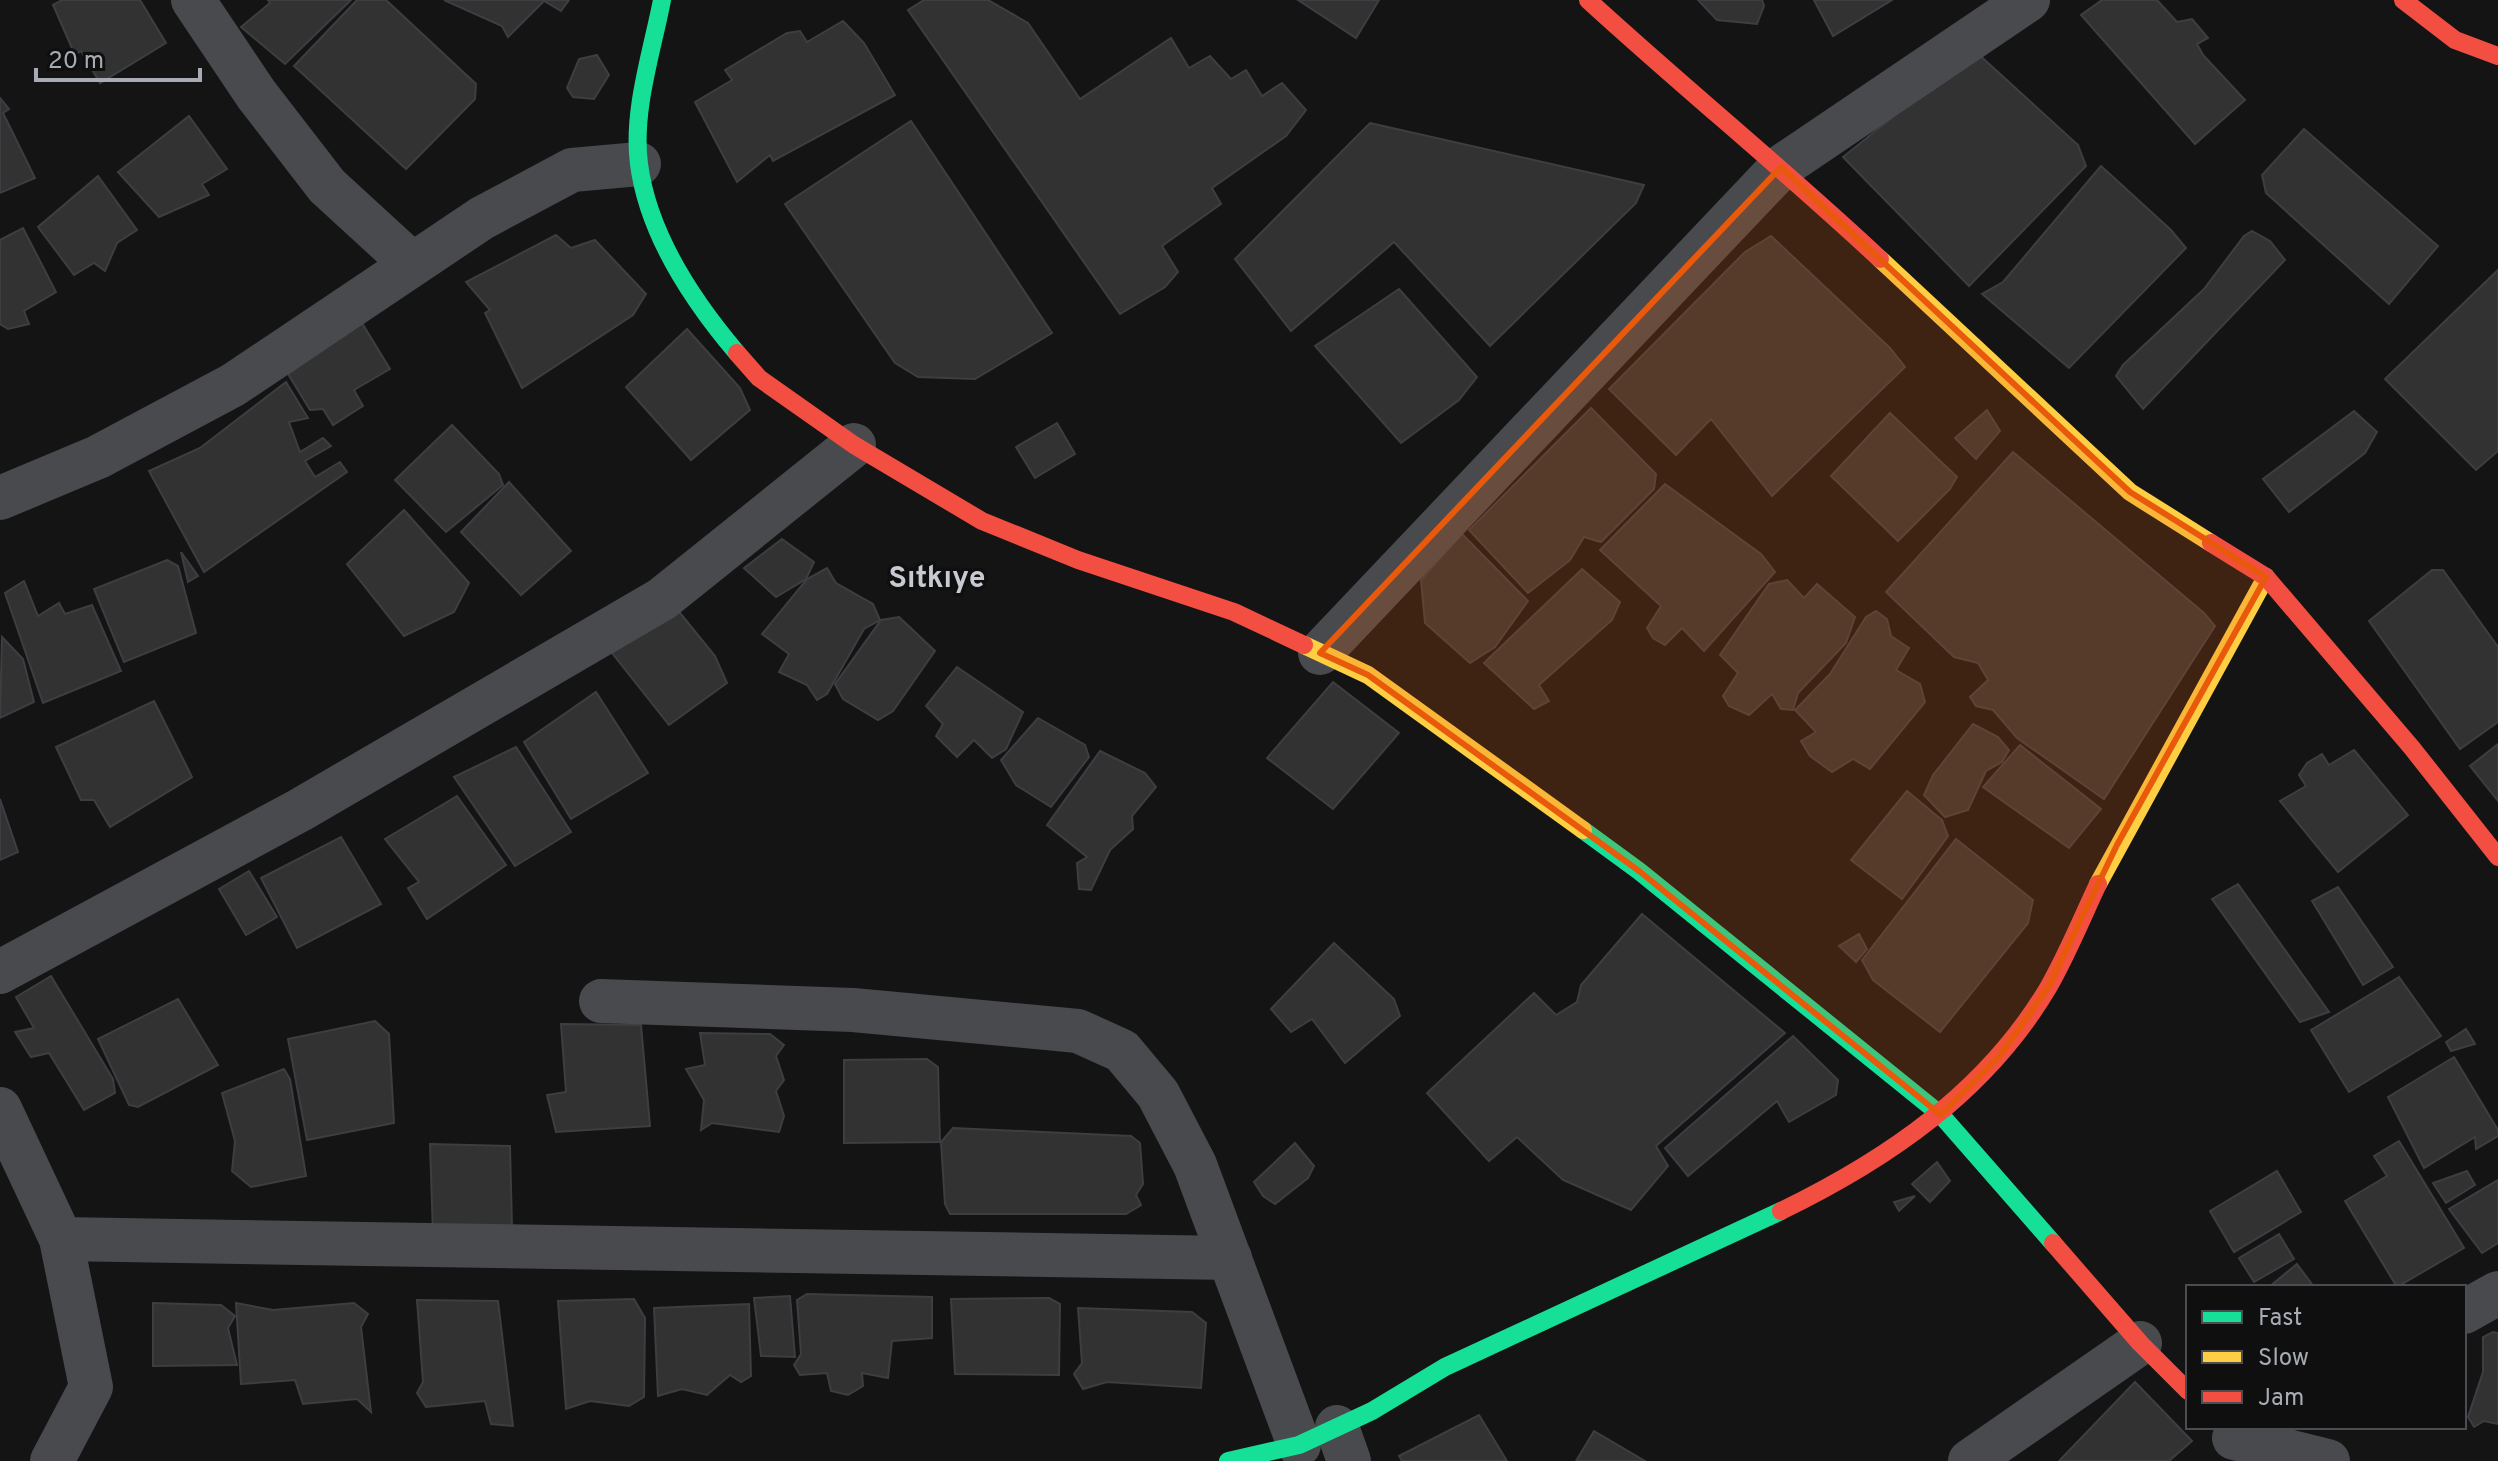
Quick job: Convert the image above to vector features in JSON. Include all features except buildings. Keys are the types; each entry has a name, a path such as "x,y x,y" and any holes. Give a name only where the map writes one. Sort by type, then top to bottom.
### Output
{"street":[{"path":"193,0 256,94 327,186 412,264"},
{"path":"662,0 640,112 639,164 661,240 709,320 759,378 854,445 982,521 1078,560 1234,612 1368,675 1639,871 1793,992 1941,1115 2140,1343 2186,1389"},
{"path":"1588,0 1671,76 1781,167 2130,492 2266,577 2412,748 2498,857"},
{"path":"1320,653 1781,167 2028,0"},
{"path":"2403,0 2455,40 2498,56"},
{"path":"0,498 98,457 233,385 482,218 572,170 639,164"},
{"path":"0,972 300,810 662,599 854,445"},
{"path":"1228,1461 1329,1444 1445,1367 1677,1262 1835,1185 1941,1115 2000,1056 2048,988 2117,845 2266,577"},
{"path":"601,1001 853,1010 1078,1031 1122,1051 1158,1094 1195,1165 1230,1258 1329,1444"},
{"path":"0,1109 61,1239 91,1387 52,1461"},
{"path":"61,1239 1230,1258"},
{"path":"2466,1311 2498,1293"},
{"path":"1970,1461 2140,1343"},
{"path":"2240,1438 2328,1461"}],"highlighted area":[{"path":"1781,167 2130,492 2266,577 2117,845 2048,988 2000,1056 1941,1115 1639,871 1368,675 1320,653"}],"traffic: fast":[{"path":"662,0 638,123 639,164 644,190 674,265 737,353"},
{"path":"1583,830 1639,871 1941,1115 2053,1243"},
{"path":"1228,1461 1299,1445 1372,1411 1445,1367 1781,1211"}],"traffic: slow":[{"path":"1880,259 2130,492 2211,543"},
{"path":"2098,884 2266,577"},
{"path":"1304,645 1368,675 1583,830"}],"traffic: jam":[{"path":"1588,0 1880,259"},
{"path":"2403,0 2455,40 2498,56"},
{"path":"737,353 759,378 854,445 982,521 1078,560 1234,612 1304,645"},
{"path":"2211,543 2266,577 2412,748 2498,857"},
{"path":"1781,1211 1821,1191 1896,1145 1964,1091 2023,1025 2048,988 2098,884"},
{"path":"2053,1243 2140,1343 2186,1389"}],"district":[{"name":"Sıtkıye","path":"937,579"}]}
